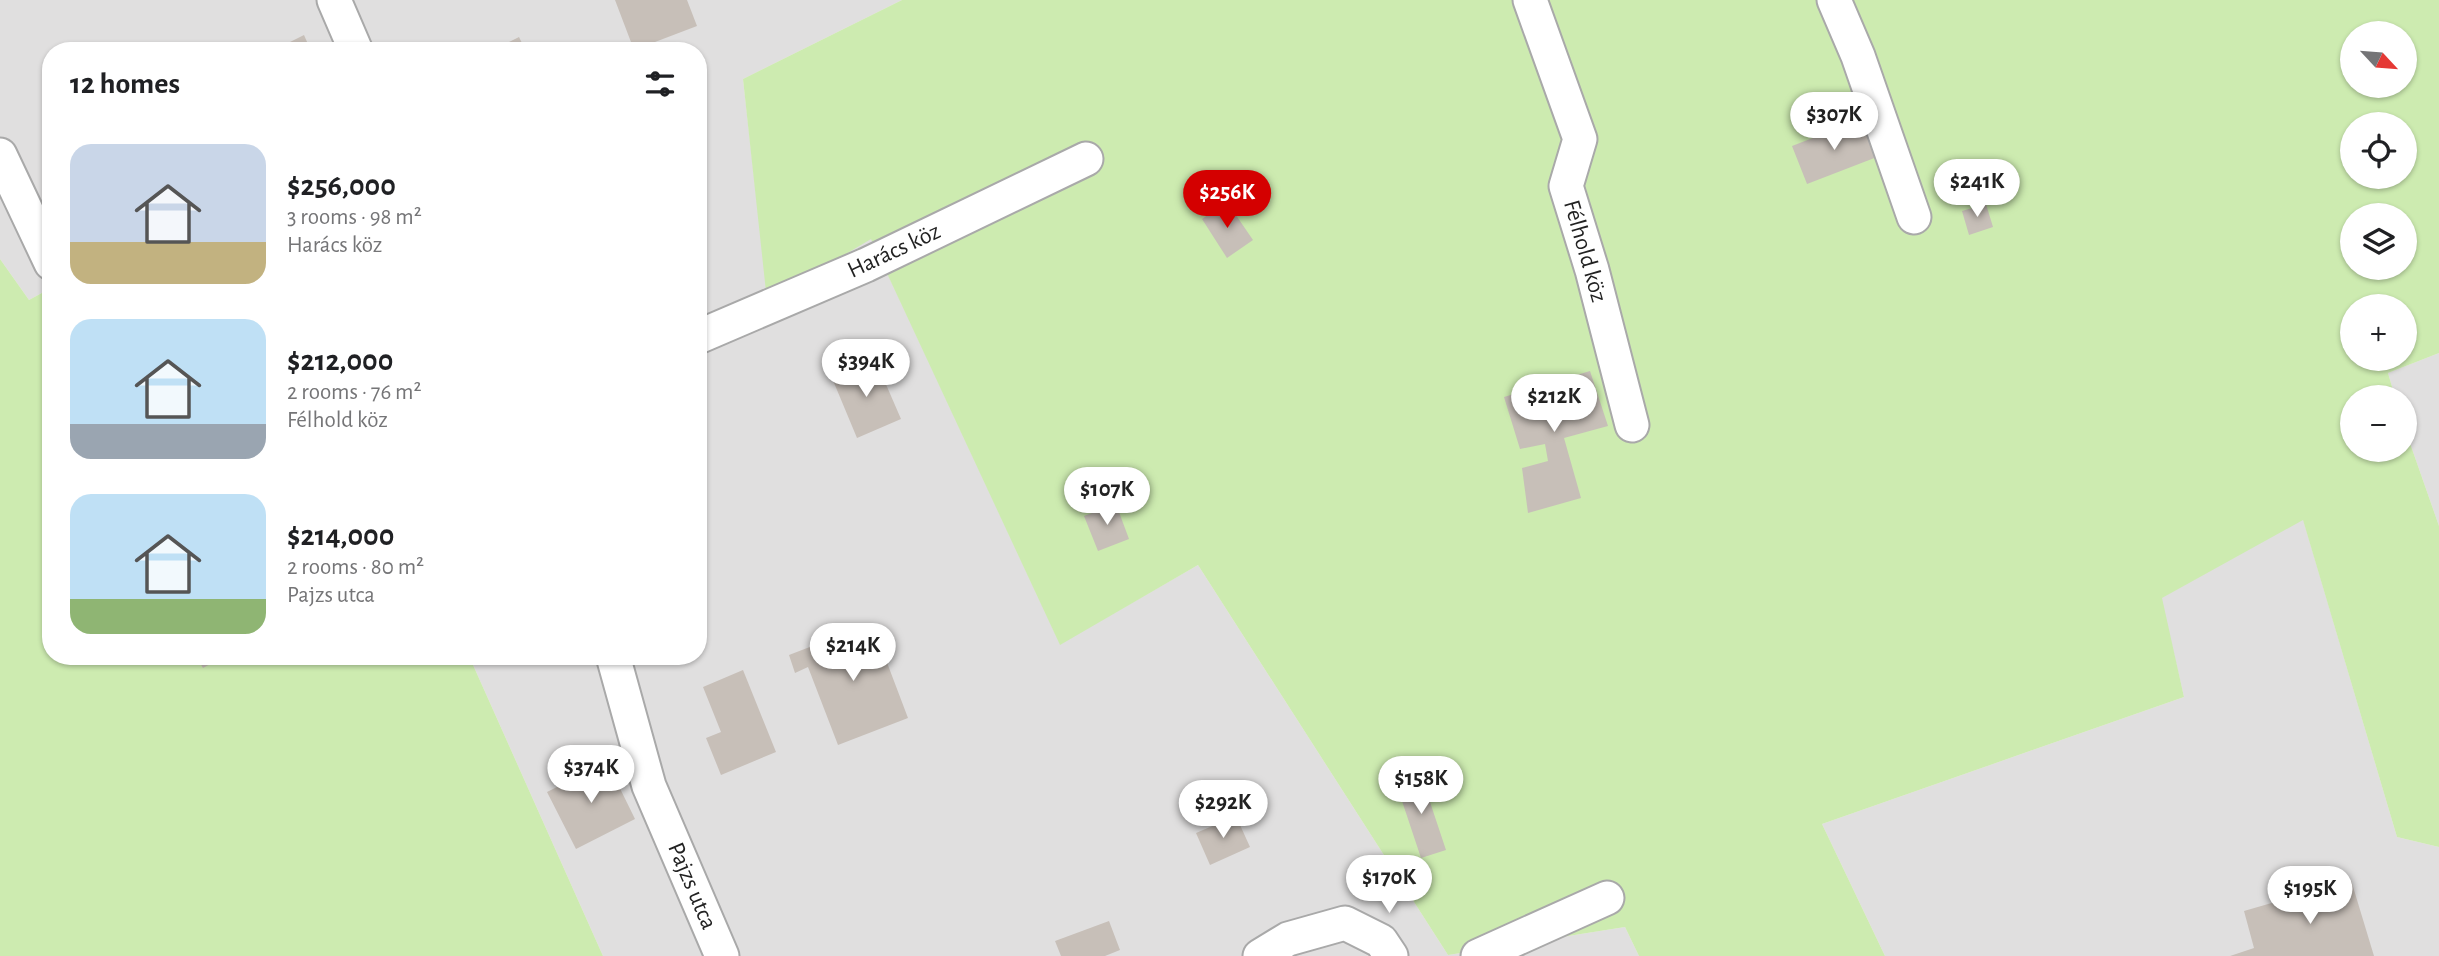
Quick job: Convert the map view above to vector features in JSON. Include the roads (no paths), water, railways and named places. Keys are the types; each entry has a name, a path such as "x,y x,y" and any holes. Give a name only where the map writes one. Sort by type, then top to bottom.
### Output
{"street":[{"path":"334,0 352,42"},
{"name":"Félhold köz","path":"1530,0 1580,139 1566,186 1592,270 1632,425"},
{"path":"1834,0 1858,56 1914,217"},
{"path":"0,155 42,243"},
{"name":"Harács köz","path":"707,333 866,265 1086,159"},
{"name":"Pajzs utca","path":"615,665 649,786 722,956"},
{"path":"1478,956 1607,898"},
{"path":"1260,956 1287,939 1345,923 1381,941 1391,956"}]}
